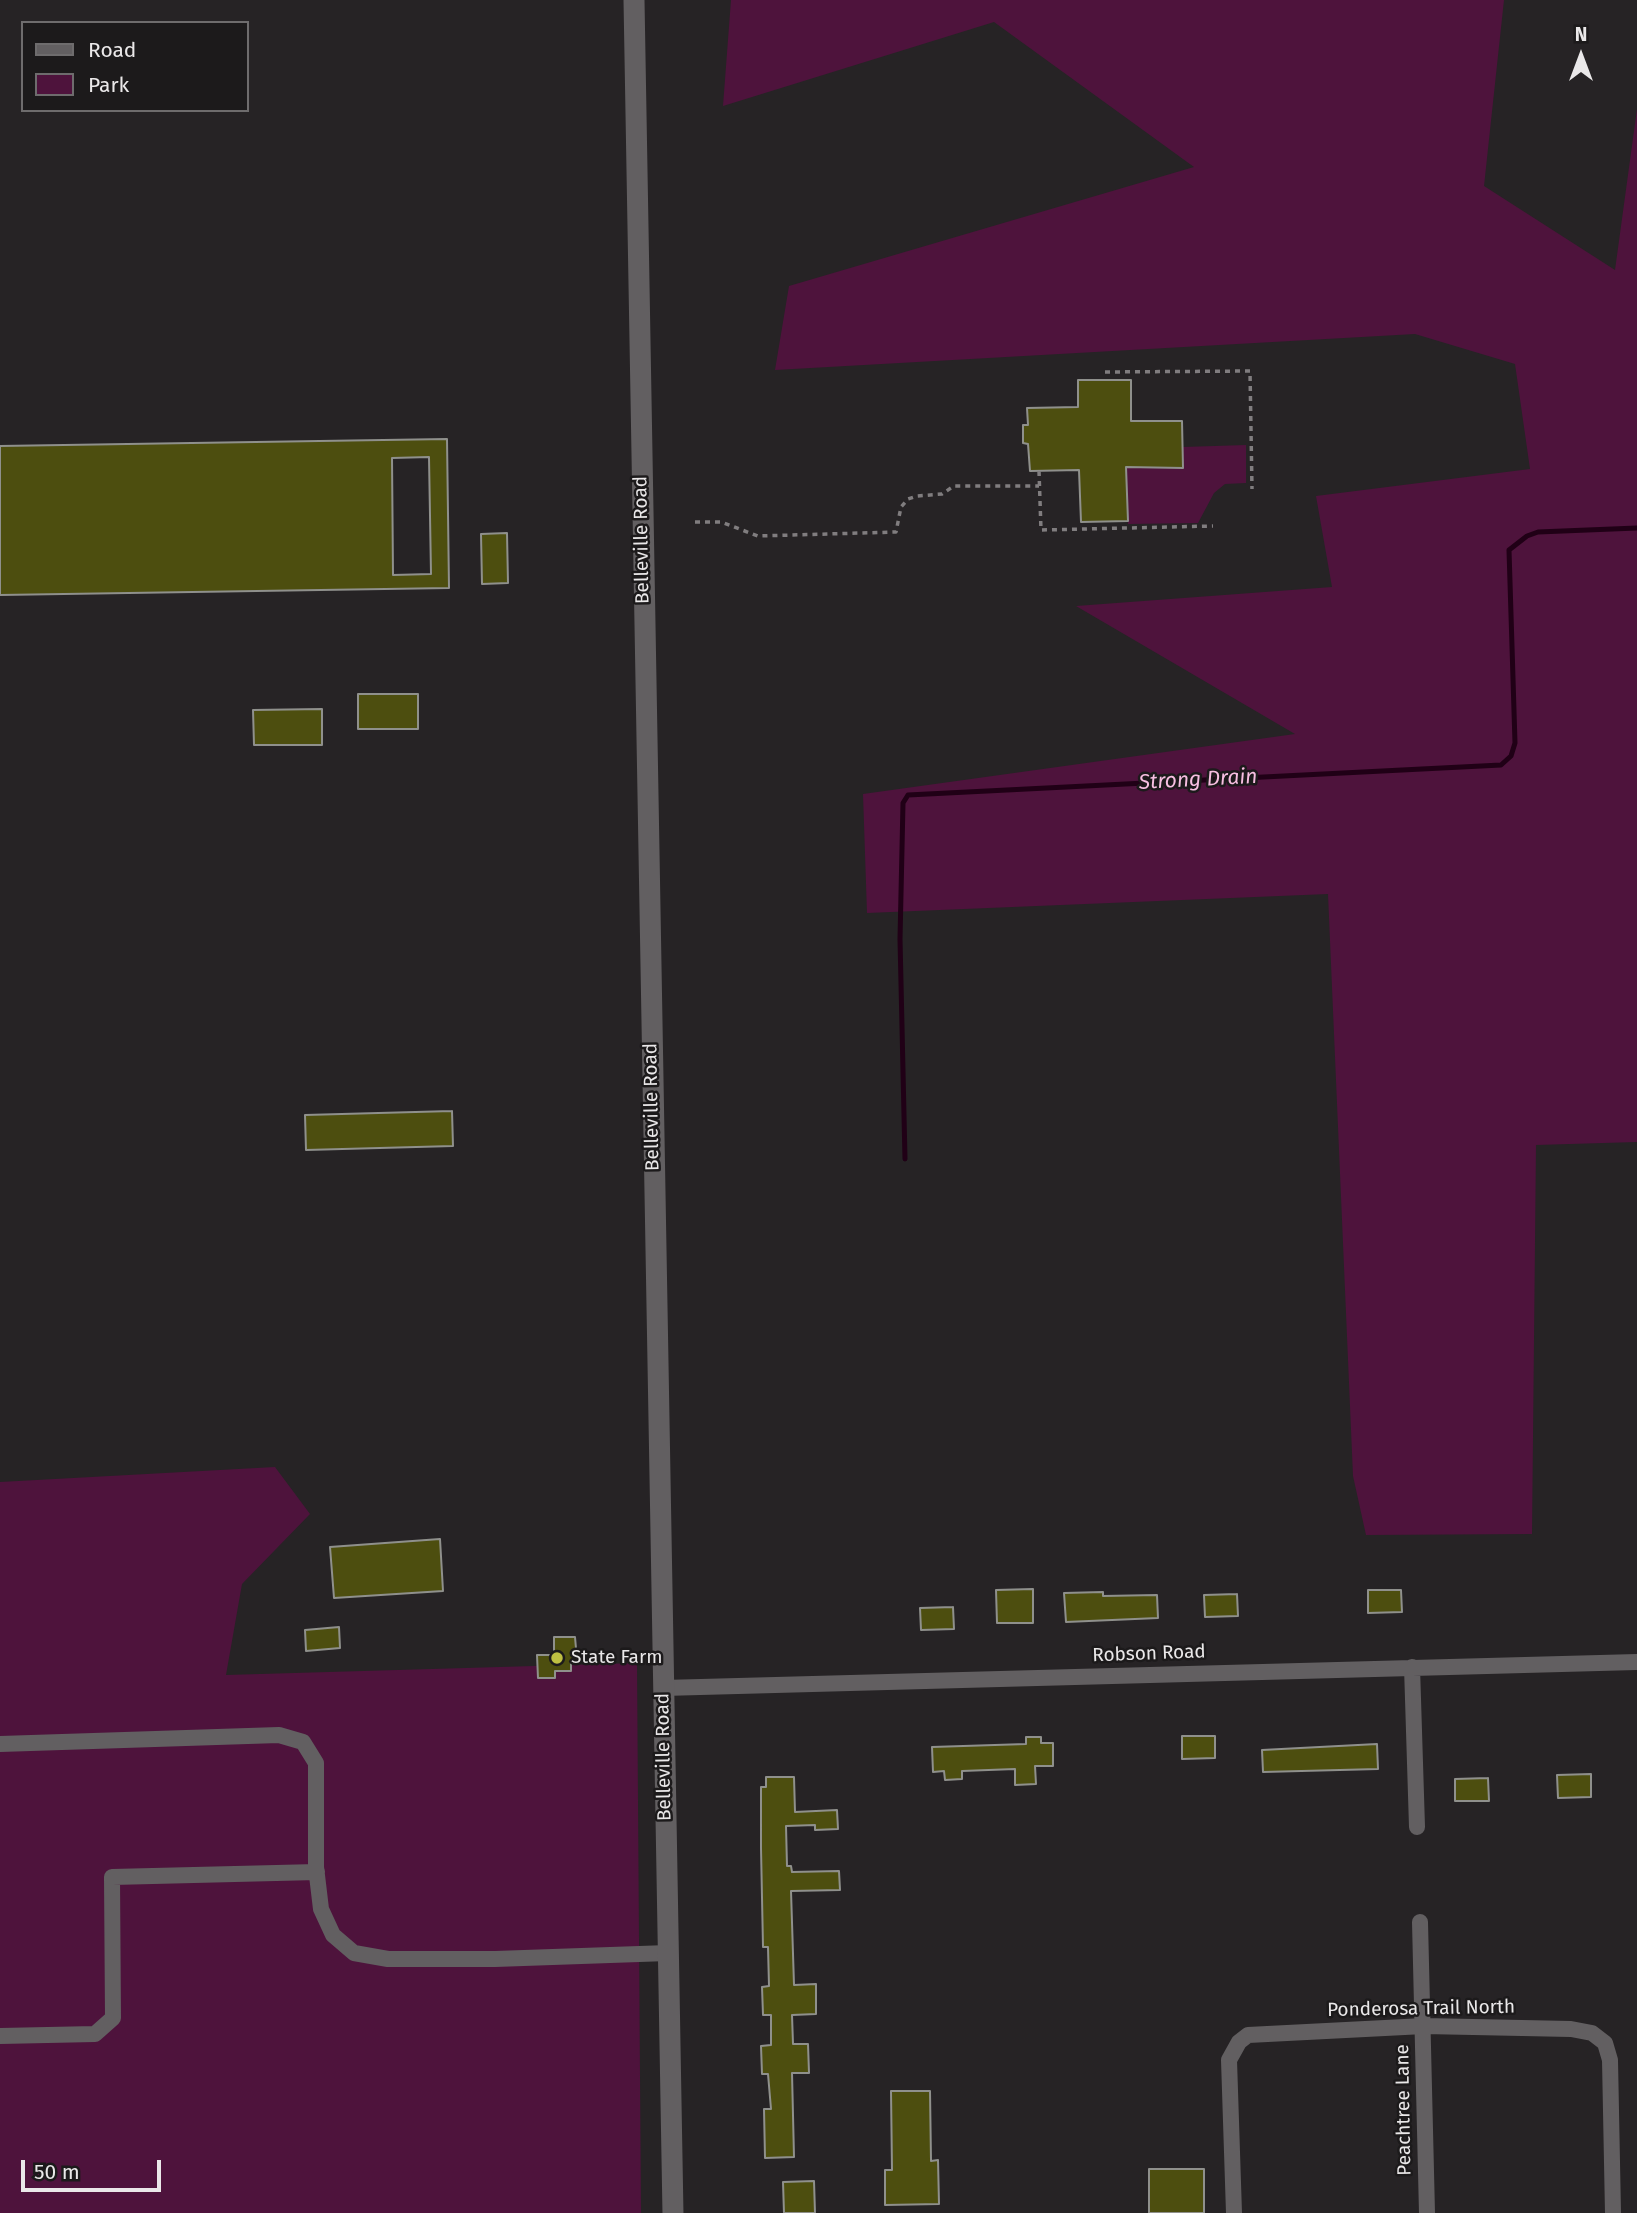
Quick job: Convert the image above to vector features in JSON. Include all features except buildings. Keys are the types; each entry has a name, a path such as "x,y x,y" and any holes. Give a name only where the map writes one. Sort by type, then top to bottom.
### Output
{"main road":[{"name":"Belleville Road","path":"634,0 673,2213"}],"street":[{"name":"Robson Road","path":"663,1688 1637,1662"},
{"path":"1412,1667 1417,1827"},
{"path":"0,1744 279,1735 303,1742 316,1763 317,1872 321,1909 333,1936 354,1953 388,1959 495,1959 668,1953"},
{"path":"0,2036 96,2034 113,2018 112,1877 317,1872"},
{"name":"Peachtree Lane","path":"1420,1922 1427,2213"},
{"name":"Ponderosa Trail North","path":"1234,2213 1229,2060 1239,2042 1248,2035 1424,2026 1571,2029 1592,2034 1605,2043 1610,2060 1613,2213"}],"path":[{"path":"1105,372 1250,371 1252,489"},
{"path":"1039,471 1041,530 1213,527"},
{"path":"695,522 721,522 758,537 896,532 901,507 908,499 917,496 942,494 954,486 1040,486"}],"green space":[{"path":"731,0 1504,0 1484,186 1615,270 1637,109 1637,1142 1536,1145 1532,1534 1366,1535 1353,1476 1328,894 867,913 863,794 1295,734 1076,606 1332,587 1316,496 1530,469 1515,364 1415,334 775,370 789,286 1194,167 994,22 723,106"},
{"path":"1246,445 1246,483 1225,484 1214,493 1198,523 1128,524 1126,467 1182,468 1183,447"},
{"path":"275,1467 310,1514 242,1584 226,1675 637,1663 641,2213 0,2213 0,1482"}],"waterway":[{"name":"Strong Drain","path":"905,1159 900,939 903,803 908,795 1501,765 1511,756 1515,743 1509,550 1527,536 1538,532 1637,528"}],"place":[{"name":"State Farm","path":"557,1658"}]}
